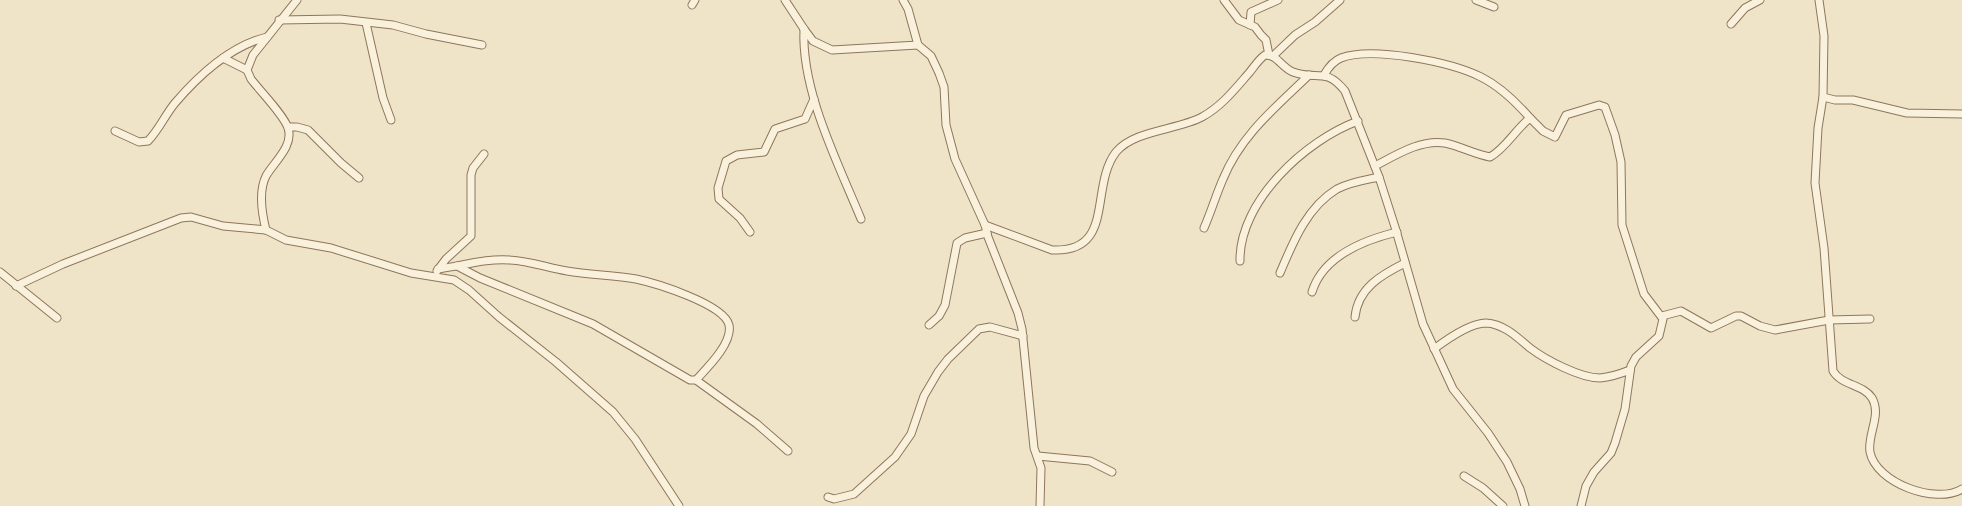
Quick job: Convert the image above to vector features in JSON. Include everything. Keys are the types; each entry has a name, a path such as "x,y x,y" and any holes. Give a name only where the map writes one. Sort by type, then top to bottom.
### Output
{"street":[{"path":"247,70 254,55 279,20 297,0"},
{"path":"785,0 804,29 814,40 832,50 918,45"},
{"path":"903,0 908,9 918,45 931,56 939,73 944,87 946,125 955,158 984,225 1018,313 1023,336 1034,448 1041,468 1040,506"},
{"path":"1224,0 1239,20 1255,27 1266,40 1271,55 1292,71 1309,75 1324,75 1338,82 1345,91 1379,177 1397,232 1423,324 1453,389 1488,433 1507,462 1520,489 1525,506"},
{"path":"1250,25 1251,12 1278,0"},
{"path":"984,225 1052,250 1063,250 1075,247 1086,241 1093,233 1096,225 1108,167 1116,152 1125,144 1147,134 1188,123 1219,106 1234,91 1258,60 1271,55 1295,35 1315,22 1340,0"},
{"path":"1476,0 1494,7"},
{"path":"1731,24 1745,8 1760,0"},
{"path":"1819,0 1824,36 1823,97 1818,128 1815,183 1824,248 1833,371 1842,380 1865,391 1872,398 1876,407 1869,445 1870,454 1876,464 1896,483 1920,492 1947,494 1962,489"},
{"path":"279,20 340,19 366,23 393,24 426,34 482,45"},
{"path":"366,23 383,98 391,120"},
{"path":"804,29 804,60 814,99 830,145 861,219"},
{"path":"115,131 139,142 148,141 175,103 223,58 245,43 267,37"},
{"path":"1324,75 1330,66 1339,58 1351,55 1374,54 1436,61 1468,71 1483,78 1507,94 1543,132 1556,137 1566,115 1599,105 1605,107 1615,134 1621,162 1622,225 1644,294 1662,316 1662,322 1659,336 1636,357 1630,370 1625,409 1615,443 1611,453 1594,472 1586,486 1581,506"},
{"path":"223,58 247,70 251,79 288,127 289,134 284,149 266,177 262,190 261,213 266,230"},
{"path":"1204,228 1223,179 1245,140 1269,112 1309,75"},
{"path":"1823,97 1835,100 1854,100 1906,113 1962,114"},
{"path":"750,232 740,218 719,199 718,188 726,161 737,155 764,152 776,129 805,119 814,99"},
{"path":"1375,166 1410,149 1436,142 1447,144 1490,158 1501,150 1518,128 1530,118"},
{"path":"1240,261 1245,233 1252,216 1272,182 1304,152 1327,135 1358,121"},
{"path":"288,127 297,127 308,130 344,166 359,178"},
{"path":"433,276 471,236 473,225 471,175 473,168 484,154"},
{"path":"1280,272 1300,230 1321,201 1338,189 1356,182 1379,177"},
{"path":"16,286 62,264 181,218 192,217 223,226 266,230 286,240 353,254 411,272 454,280 469,290 593,392 613,412 635,439 679,506"},
{"path":"1312,292 1315,282 1332,261 1375,237 1397,232"},
{"path":"929,326 939,316 945,305 957,243 965,238 987,233"},
{"path":"438,269 494,260 527,262 589,275 636,279 673,290 712,308 725,318 728,323 729,335 717,354 696,380"},
{"path":"1355,317 1358,301 1368,287 1392,270 1405,263"},
{"path":"457,266 480,278 576,316 649,356 685,378 692,381 696,380 757,424 788,450"},
{"path":"0,272 56,318"},
{"path":"1662,316 1681,311 1711,328 1732,317 1741,316 1760,326 1775,330 1830,320 1870,319"},
{"path":"1434,349 1451,336 1484,323 1502,327 1543,356 1584,375 1599,378 1616,375 1630,370"},
{"path":"828,497 834,499 854,494 895,457 911,434 924,396 938,372 948,359 979,329 990,327 1023,336"},
{"path":"1038,456 1090,461 1112,472"},
{"path":"1464,476 1483,488 1503,506"}]}
